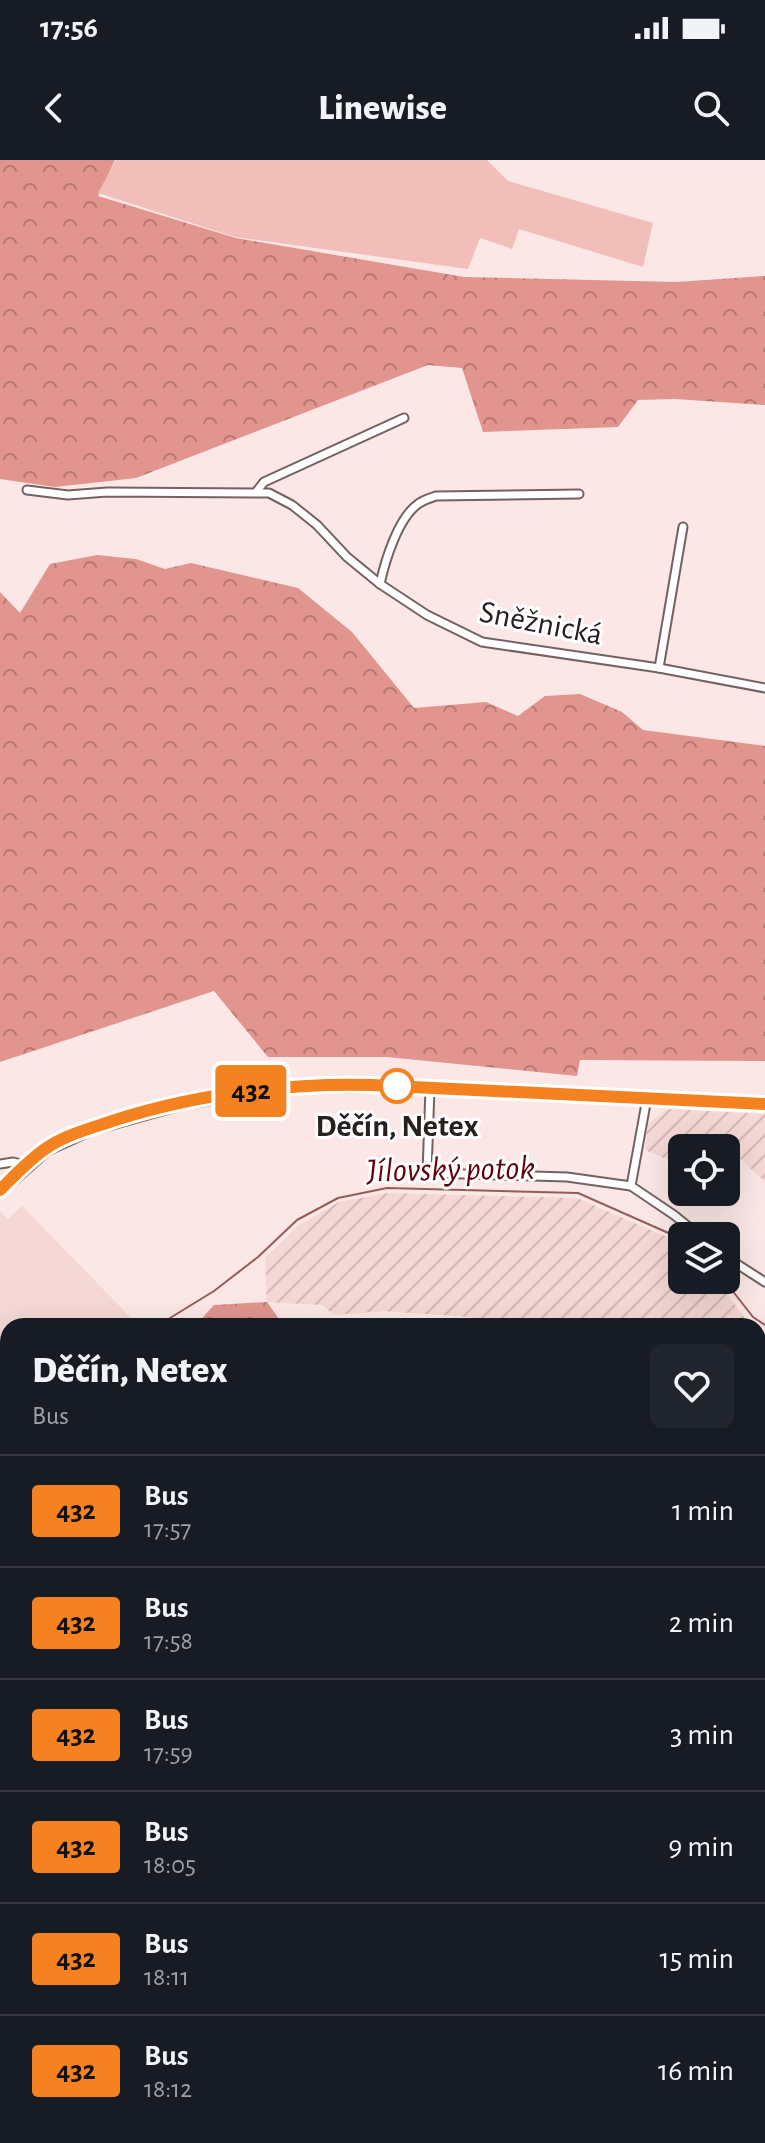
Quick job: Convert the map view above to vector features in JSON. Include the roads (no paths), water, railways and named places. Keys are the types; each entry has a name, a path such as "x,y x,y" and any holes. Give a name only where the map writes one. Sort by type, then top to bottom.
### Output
{"main road":[{"path":"0,1190 25,1165 66,1137 125,1117 185,1102 314,1085 765,1104"}],"street":[{"name":"Sněžnická","path":"257,491 264,482 404,418"},
{"name":"Sněžnická","path":"27,490 68,495 107,492 269,493 292,505 317,525 347,557 380,584 427,615 482,642 659,668 765,688"},
{"path":"380,584 385,560 408,516 418,504 436,496 579,494"},
{"path":"659,668 683,527"},
{"path":"430,1088 427,1173 567,1177 631,1186 683,1222"},
{"path":"631,1186 647,1098"},
{"path":"0,1164 13,1162 25,1165"},
{"path":"740,1266 765,1282"}],"waterway":[{"name":"Jílovský potok","path":"170,1318 214,1291 258,1257 297,1220 338,1198 387,1188 578,1193 668,1233"},
{"name":"Jílovský potok","path":"735,1294 754,1318"}],"place":[{"name":"Děčín, Netex","path":"397,1086"}]}
